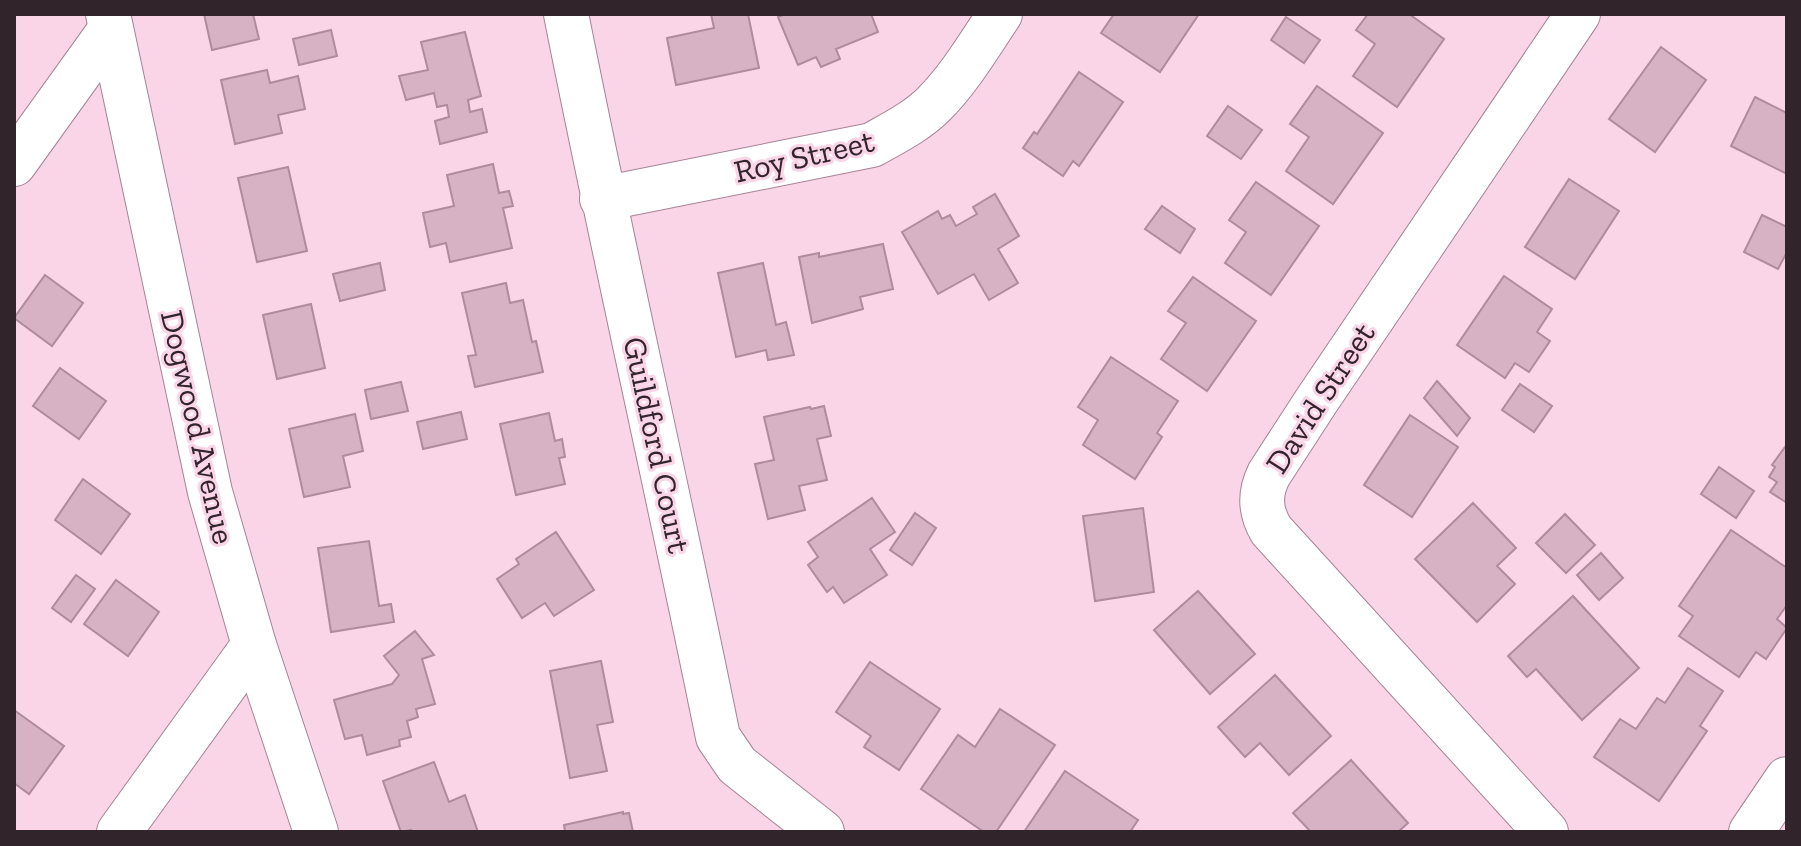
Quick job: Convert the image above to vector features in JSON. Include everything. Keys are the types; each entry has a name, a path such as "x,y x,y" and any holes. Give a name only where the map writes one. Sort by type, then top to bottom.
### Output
{"street":[{"name":"Guildford Court","path":"566,14 602,199 670,500 718,737 737,765 822,832"},
{"name":"Roy Street","path":"602,199 872,145 932,106 957,77 1000,14"},
{"name":"David Street","path":"1546,832 1271,530 1262,510 1261,498 1269,474 1317,400 1578,14"},
{"path":"14,164 110,22"},
{"name":"Dogwood Avenue","path":"110,22 210,492 254,645 316,832"},
{"path":"119,832 254,645"},
{"path":"1751,832 1787,779"}],"building":[{"path":"204,14 253,14 259,39 212,50"},
{"path":"711,14 748,14 759,68 676,85 667,38 714,28"},
{"path":"785,14 871,14 878,32 836,49 840,59 821,67 816,57 798,65 778,17"},
{"path":"1114,14 1199,14 1160,72 1101,33"},
{"path":"1368,14 1409,14 1444,39 1397,107 1353,76 1375,44 1356,30"},
{"path":"1286,17 1320,40 1304,63 1271,40"},
{"path":"331,30 337,56 299,65 293,39"},
{"path":"465,32 481,96 468,100 470,112 482,109 487,132 440,144 435,121 449,117 447,105 437,107 434,93 406,100 399,76 428,70 421,42"},
{"path":"1661,47 1706,80 1655,152 1609,119"},
{"path":"267,70 270,83 298,76 305,109 278,115 282,133 235,144 221,80"},
{"path":"1079,72 1123,102 1079,166 1073,161 1063,176 1023,148 1034,132 1037,134"},
{"path":"1317,86 1383,133 1333,204 1286,171 1309,137 1290,124"},
{"path":"1755,97 1787,113 1787,174 1731,146"},
{"path":"1228,106 1262,130 1241,159 1207,136"},
{"path":"493,164 499,193 509,191 513,206 503,208 512,248 450,262 446,243 430,247 423,213 454,206 447,175"},
{"path":"288,167 307,251 257,262 238,178"},
{"path":"1569,179 1619,211 1575,279 1525,247"},
{"path":"1256,182 1319,226 1271,295 1225,263 1246,232 1229,220"},
{"path":"995,194 1019,236 998,249 1018,283 989,300 974,274 938,294 902,232 938,211 942,219 950,215 956,226 977,214 973,207"},
{"path":"1162,206 1195,229 1180,253 1145,229"},
{"path":"1762,215 1787,227 1787,252 1778,269 1744,252"},
{"path":"883,244 893,289 860,297 863,309 812,323 799,257 819,253 819,257"},
{"path":"380,263 385,290 340,301 333,274"},
{"path":"763,263 776,325 786,322 794,355 768,360 766,350 736,357 718,273"},
{"path":"45,275 83,303 52,346 14,318"},
{"path":"1504,276 1552,309 1537,332 1550,341 1529,372 1515,363 1505,378 1457,345"},
{"path":"1193,277 1256,321 1207,391 1161,359 1186,323 1168,311"},
{"path":"506,283 510,303 523,300 532,342 536,341 543,372 475,387 468,356 476,355 462,293"},
{"path":"311,304 325,368 277,379 263,315"},
{"path":"1111,357 1178,401 1157,433 1162,437 1135,479 1083,445 1098,420 1078,407"},
{"path":"60,368 106,401 79,439 33,406"},
{"path":"1437,381 1470,418 1457,436 1424,398"},
{"path":"401,382 408,411 371,419 365,390"},
{"path":"1520,384 1552,406 1534,432 1502,410"},
{"path":"824,406 831,436 817,439 827,480 799,486 805,510 768,519 755,464 774,460 764,417"},
{"path":"461,412 467,439 423,449 417,422"},
{"path":"549,413 555,441 562,439 565,457 559,458 565,484 516,495 500,424"},
{"path":"355,414 363,451 343,456 350,487 304,497 289,429"},
{"path":"1410,415 1458,447 1412,517 1364,485"},
{"path":"1787,444 1787,503 1770,492 1777,482 1769,477 1775,467 1772,465"},
{"path":"1719,467 1754,491 1736,518 1701,494"},
{"path":"83,479 130,514 101,554 55,520"},
{"path":"872,498 895,532 870,549 887,575 844,603 833,587 827,592 808,565 818,557 808,542"},
{"path":"1473,503 1516,548 1497,566 1515,584 1477,622 1415,559"},
{"path":"1143,508 1154,592 1095,601 1083,516"},
{"path":"915,513 936,528 912,565 890,550"},
{"path":"1565,514 1595,545 1566,573 1536,543"},
{"path":"1731,530 1787,568 1787,605 1777,619 1787,628 1766,659 1756,652 1739,677 1679,636 1693,616 1679,606"},
{"path":"556,532 594,590 554,616 545,603 522,618 497,579 519,564 516,559"},
{"path":"369,541 379,606 391,604 394,622 331,632 318,548"},
{"path":"1601,553 1623,578 1599,600 1577,575"},
{"path":"76,575 95,589 71,622 52,608"},
{"path":"116,580 159,612 128,656 84,624"},
{"path":"1198,591 1255,654 1210,694 1154,630"},
{"path":"1573,596 1639,668 1582,720 1536,669 1527,677 1508,656"},
{"path":"415,631 434,655 422,659 435,704 416,709 418,717 407,721 411,737 399,740 400,746 367,755 362,735 345,739 334,700 392,684 399,675 384,656"},
{"path":"601,661 613,722 597,725 607,771 570,778 550,671"},
{"path":"870,662 940,709 899,770 864,747 871,736 836,712"},
{"path":"1688,668 1723,691 1700,726 1707,731 1659,801 1594,757 1620,719 1636,729 1657,698 1665,703"},
{"path":"1275,675 1331,736 1289,775 1260,743 1245,757 1218,727"},
{"path":"1000,709 1055,745 996,832 984,832 921,789 958,735 975,747"},
{"path":"14,710 64,746 29,794 14,783"},
{"path":"1351,760 1408,823 1398,832 1311,832 1293,813"},
{"path":"434,762 449,802 465,795 478,832 401,832 383,781"},
{"path":"1065,771 1138,820 1130,832 1024,832"},
{"path":"629,813 633,832 565,832 564,825"}]}
